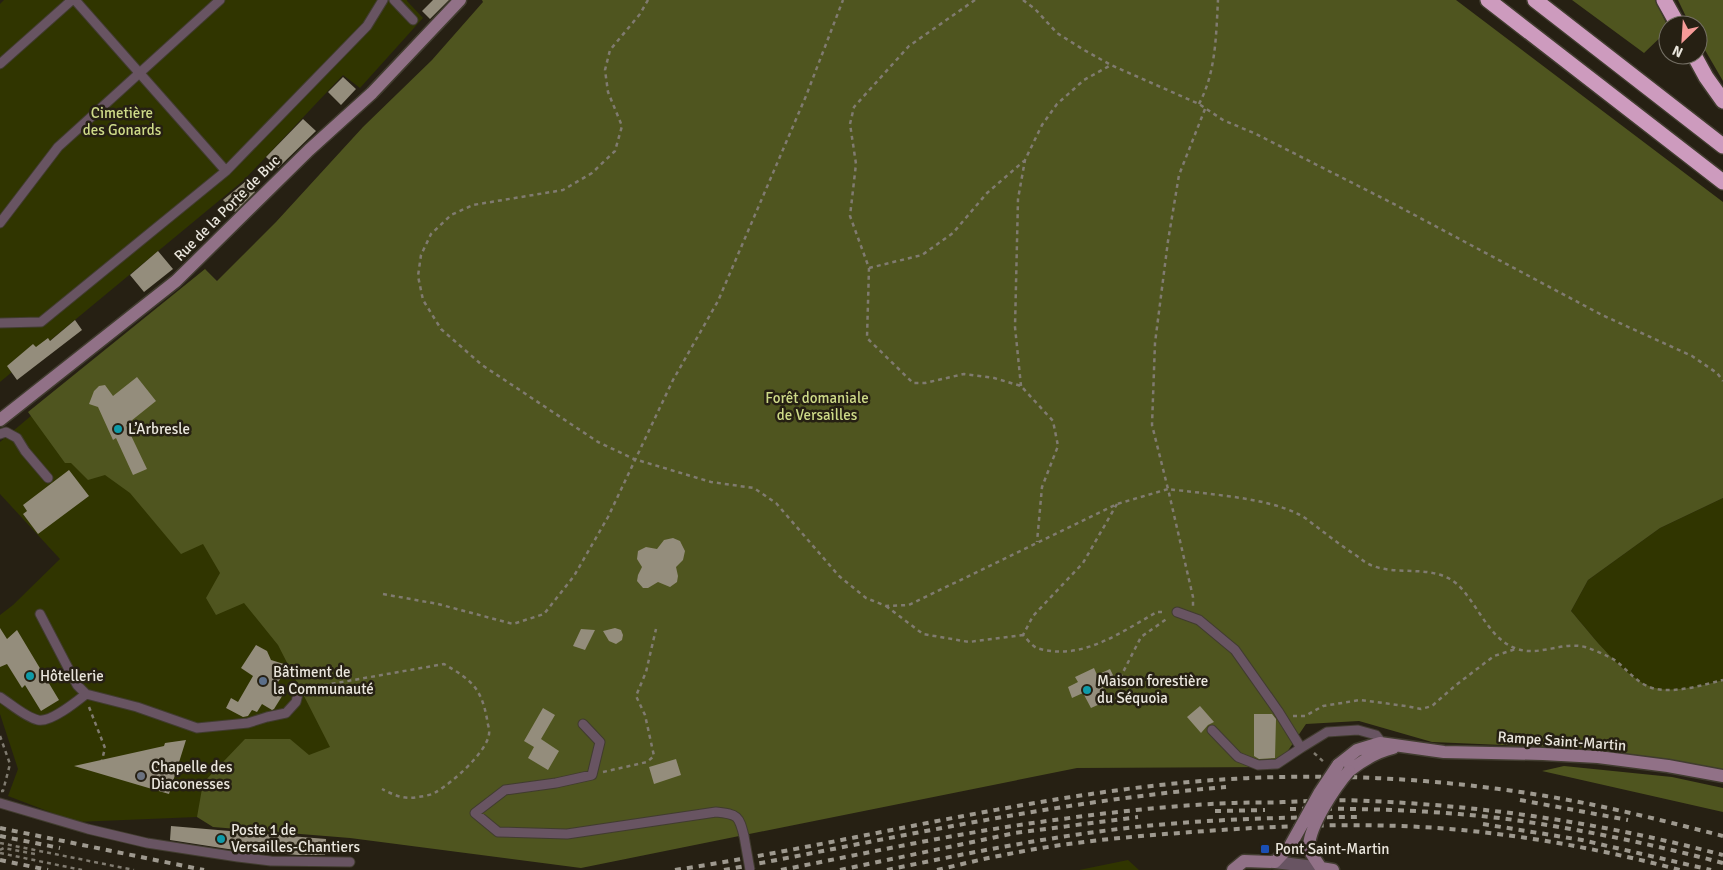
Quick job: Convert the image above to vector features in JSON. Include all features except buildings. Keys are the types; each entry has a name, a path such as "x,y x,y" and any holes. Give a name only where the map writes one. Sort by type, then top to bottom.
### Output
{"highway":[{"path":"1488,0 1723,182"},
{"path":"1535,0 1723,146"},
{"path":"1664,0 1672,15"},
{"path":"1700,65 1723,101"}],"street":[{"name":"Rue de la Porte de Buc","path":"0,420 176,281 309,150 372,93 460,0"},
{"name":"Rampe Saint-Martin","path":"1275,862 1290,846 1320,792 1357,750 1398,746 1444,752 1598,757 1668,766 1723,776"},
{"name":"Rampe Saint-Martin","path":"1327,869 1311,853 1309,846 1311,831 1333,793 1340,769"},
{"path":"1233,870 1244,860 1327,869"}],"lane":[{"path":"0,64 74,0 226,171"},
{"path":"0,223 58,147 220,0"},
{"path":"0,323 41,322 226,171 367,26 383,0"},
{"path":"394,0 413,20"},
{"path":"0,434 6,432 17,438 24,451 48,478"},
{"path":"1177,612 1200,620 1235,650 1304,746"},
{"path":"40,614 77,685 86,694 137,707 174,722 197,728 248,723 286,713 296,702 300,690"},
{"path":"0,697 39,720 50,718 74,704 86,694"},
{"path":"583,724 600,742 592,775 556,783 505,790 474,813 498,832 567,834 716,812 734,815 740,819 750,870"},
{"path":"1212,730 1238,757 1258,765 1277,764 1327,732 1358,730 1376,735 1381,747"},
{"path":"0,803 88,829 147,843 238,858 271,861 350,862"}],"path":[{"path":"648,0 640,14 610,50 605,70 608,92 622,126 615,150 592,173 563,190 473,205 451,215 431,234 421,255 418,276 423,300 441,328 482,365 598,442 634,460 711,482 754,488 776,503 839,576 866,598 886,606 922,634 969,642 1023,635"},
{"path":"383,594 438,604 513,624 544,614 574,576 604,526 673,380 718,301 806,96 843,0"},
{"path":"975,0 910,46 854,107 850,124 856,164 850,216 869,268 867,338 912,383 925,383 964,374 994,378 1021,386 1053,420 1058,446 1042,487 1037,542"},
{"path":"1023,0 1035,9 1057,33 1111,65 1199,104 1223,120 1256,134 1449,232 1602,315 1692,356 1717,373 1723,381"},
{"path":"1199,104 1211,73 1218,0"},
{"path":"1021,386 1015,327 1018,199 1025,160 1042,124 1057,104 1084,80 1111,65"},
{"path":"1193,597 1152,425 1156,343 1168,241 1179,175 1205,109"},
{"path":"869,268 922,255 946,239 988,193 1025,160"},
{"path":"886,606 909,605 1117,504 1168,490 1244,499 1270,505 1298,514 1371,566 1390,571 1435,572 1452,580 1490,630 1516,649"},
{"path":"1023,635 1033,616 1083,563 1117,504"},
{"path":"1023,635 1036,648 1066,652 1097,645 1156,612 1177,612"},
{"path":"1120,678 1141,637 1177,612"},
{"path":"592,775 647,762 654,756 645,715 636,696 646,672 656,629"},
{"path":"1281,716 1305,716 1323,706 1360,700 1406,706 1421,710 1432,706 1494,656 1516,649 1549,650 1568,646 1583,647 1613,659 1641,684 1656,689 1700,686 1723,680"},
{"path":"300,690 444,664 464,676 478,690 484,707 489,734 481,752 469,766 435,793 417,798 401,798 382,790"},
{"path":"90,711 105,748 102,760"},
{"path":"0,736 10,764 3,791 0,790"},
{"path":"1304,746 1340,769"},
{"path":"0,842 134,870"},
{"path":"0,851 4,848 33,854"},
{"path":"34,859 33,854 36,850"},
{"path":"0,851 82,870"}],"green space":[{"name":"Cimetière des Gonards","path":"4,0 407,0 423,18 360,88 343,75 244,180 0,382 0,4"},
{"name":"Forêt domaniale de Versailles","path":"482,0 1456,0 1723,202 1723,498 1660,528 1588,580 1571,611 1621,667 1644,684 1655,688 1671,690 1723,680 1723,770 1600,749 1432,742 1359,721 1306,724 1277,767 1077,768 581,868 350,838 213,827 197,817 203,783 245,739 290,739 309,755 330,747 278,645 244,603 216,615 206,598 220,573 203,544 181,554 130,493 105,475 88,480 71,463 65,463 28,412 205,269 217,281 276,222 363,127 432,60 483,2"},
{"path":"1572,0 1655,0 1662,15 1658,15 1658,40 1644,53"},
{"path":"1678,0 1723,0 1723,81 1708,55 1708,15 1685,15"},
{"path":"205,269 498,682 197,817 76,822 8,796 18,769 0,714 0,615 13,605 60,559 0,494 0,442"},
{"path":"1723,498 1723,680 1680,689 1655,689 1632,677 1621,667 1571,611 1588,580 1660,528"},
{"path":"1564,766 1672,777 1723,788 1723,812 1542,771"},
{"path":"1128,860 1139,870 1079,870"}],"railway":[{"path":"675,870 1068,797 1135,788 1244,778 1374,778 1460,784 1591,804 1723,836"},
{"path":"724,870 1037,811 1163,793 1226,787"},
{"path":"781,870 910,844 1040,822 1211,804 1336,800 1414,803 1548,818 1636,834 1723,855"},
{"path":"1520,800 1628,820"},
{"path":"1290,809 1398,810 1507,819 1562,827 1723,863"},
{"path":"1215,811 1265,810"},
{"path":"840,870 1015,833 1138,817"},
{"path":"887,870 1015,845 1145,826 1251,819 1358,817"},
{"path":"1483,824 1582,840 1711,870"},
{"path":"937,870 1029,850 1104,840 1238,829 1366,825 1462,830 1517,837 1599,851 1680,870"},
{"path":"0,828 204,870"},
{"path":"0,836 60,848"},
{"path":"0,860 48,870"}],"place":[{"name":"L’Arbresle","path":"118,429"},
{"name":"Hôtellerie","path":"30,676"},
{"name":"Bâtiment de la Communauté","path":"263,681"},
{"name":"Maison forestière du Séquoia","path":"1087,690"},
{"name":"Chapelle des Diaconesses","path":"141,776"},
{"name":"Poste 1 de Versailles-Chantiers","path":"221,839"},
{"name":"Pont Saint-Martin","path":"1265,849"}]}
